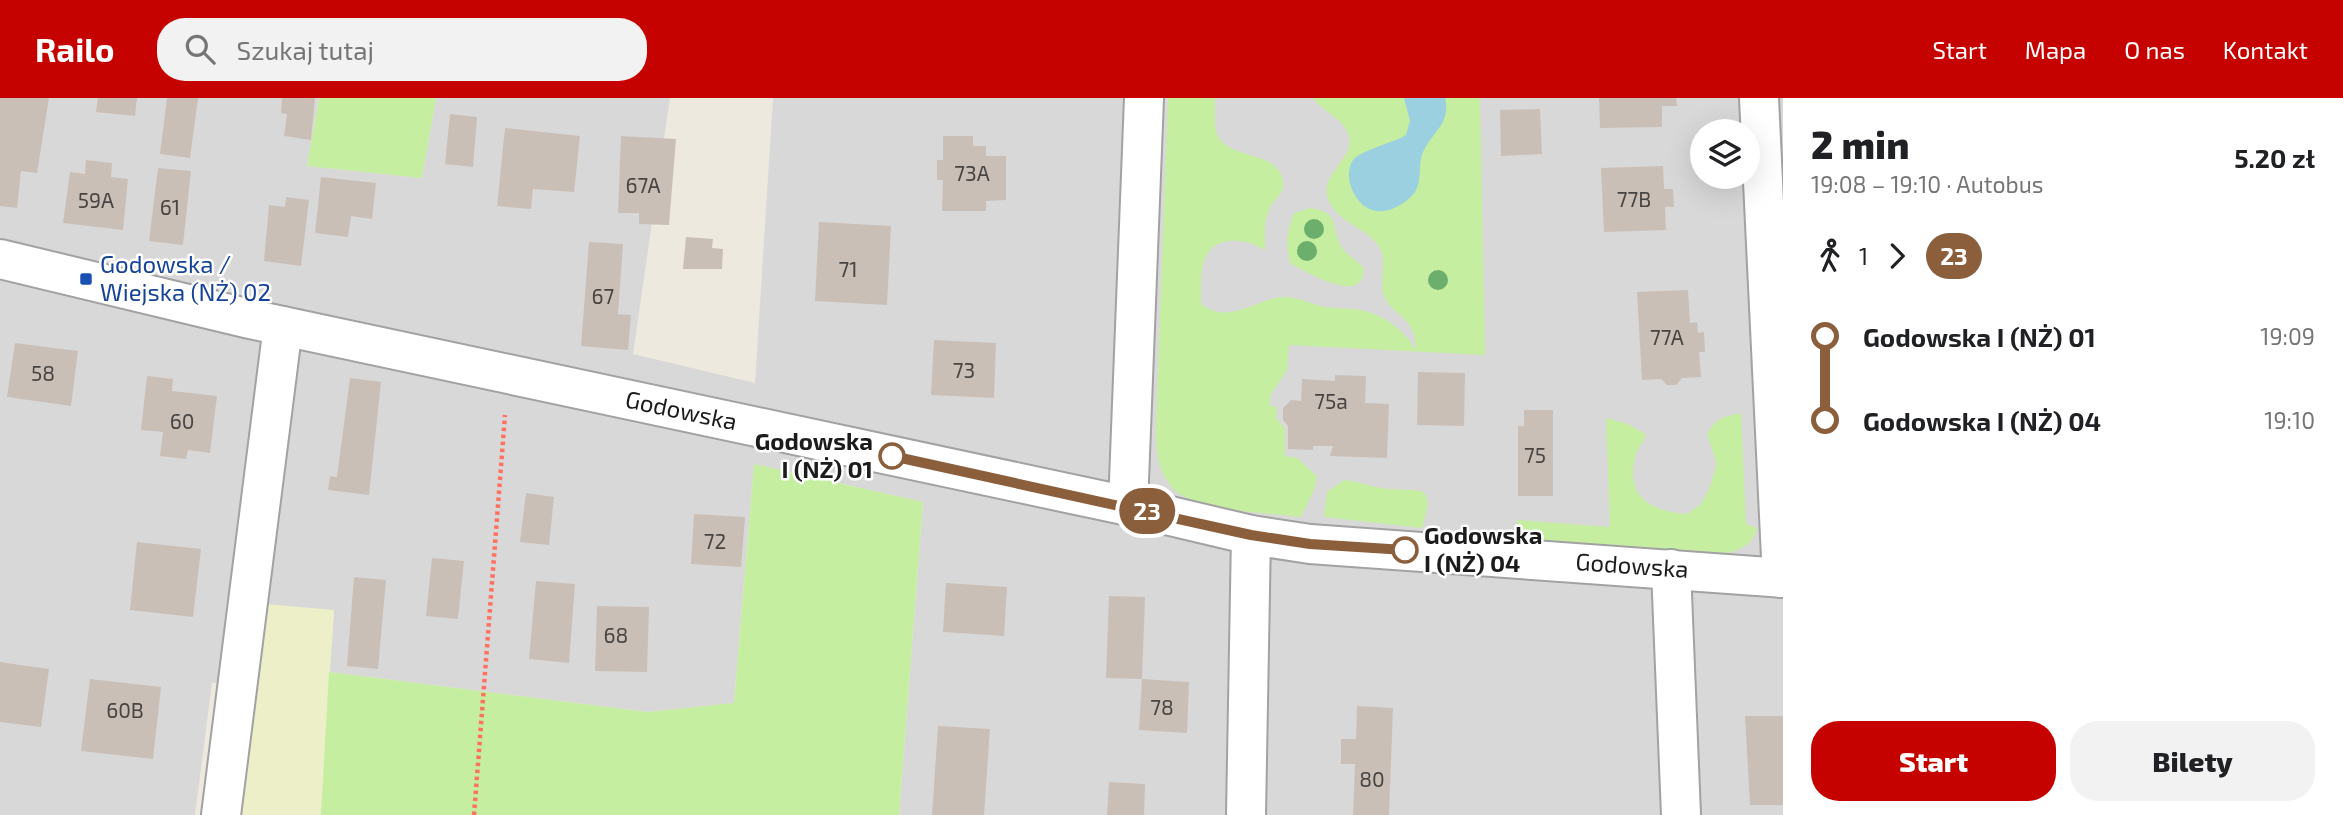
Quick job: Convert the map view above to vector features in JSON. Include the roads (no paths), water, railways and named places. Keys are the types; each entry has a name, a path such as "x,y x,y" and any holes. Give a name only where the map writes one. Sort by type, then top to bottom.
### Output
{"street":[{"path":"1128,506 1144,98"},
{"path":"1759,98 1782,578"},
{"name":"Godowska","path":"0,259 283,326 1128,506 1251,535 1310,544 1782,578"},
{"path":"222,815 283,326"},
{"path":"1246,815 1251,535"},
{"path":"1671,569 1681,815"}],"water":[{"path":"1404,98 1445,98 1446,114 1422,155 1415,192 1407,201 1396,207 1384,211 1372,210 1360,202 1352,189 1350,167 1357,156 1406,135 1410,121"}],"place":[{"name":"Godowska / Wiejska (NŻ) 02","path":"86,279"},
{"name":"Godowska I (NŻ) 01","path":"892,456"},
{"name":"Godowska I (NŻ) 04","path":"1405,550"}]}
